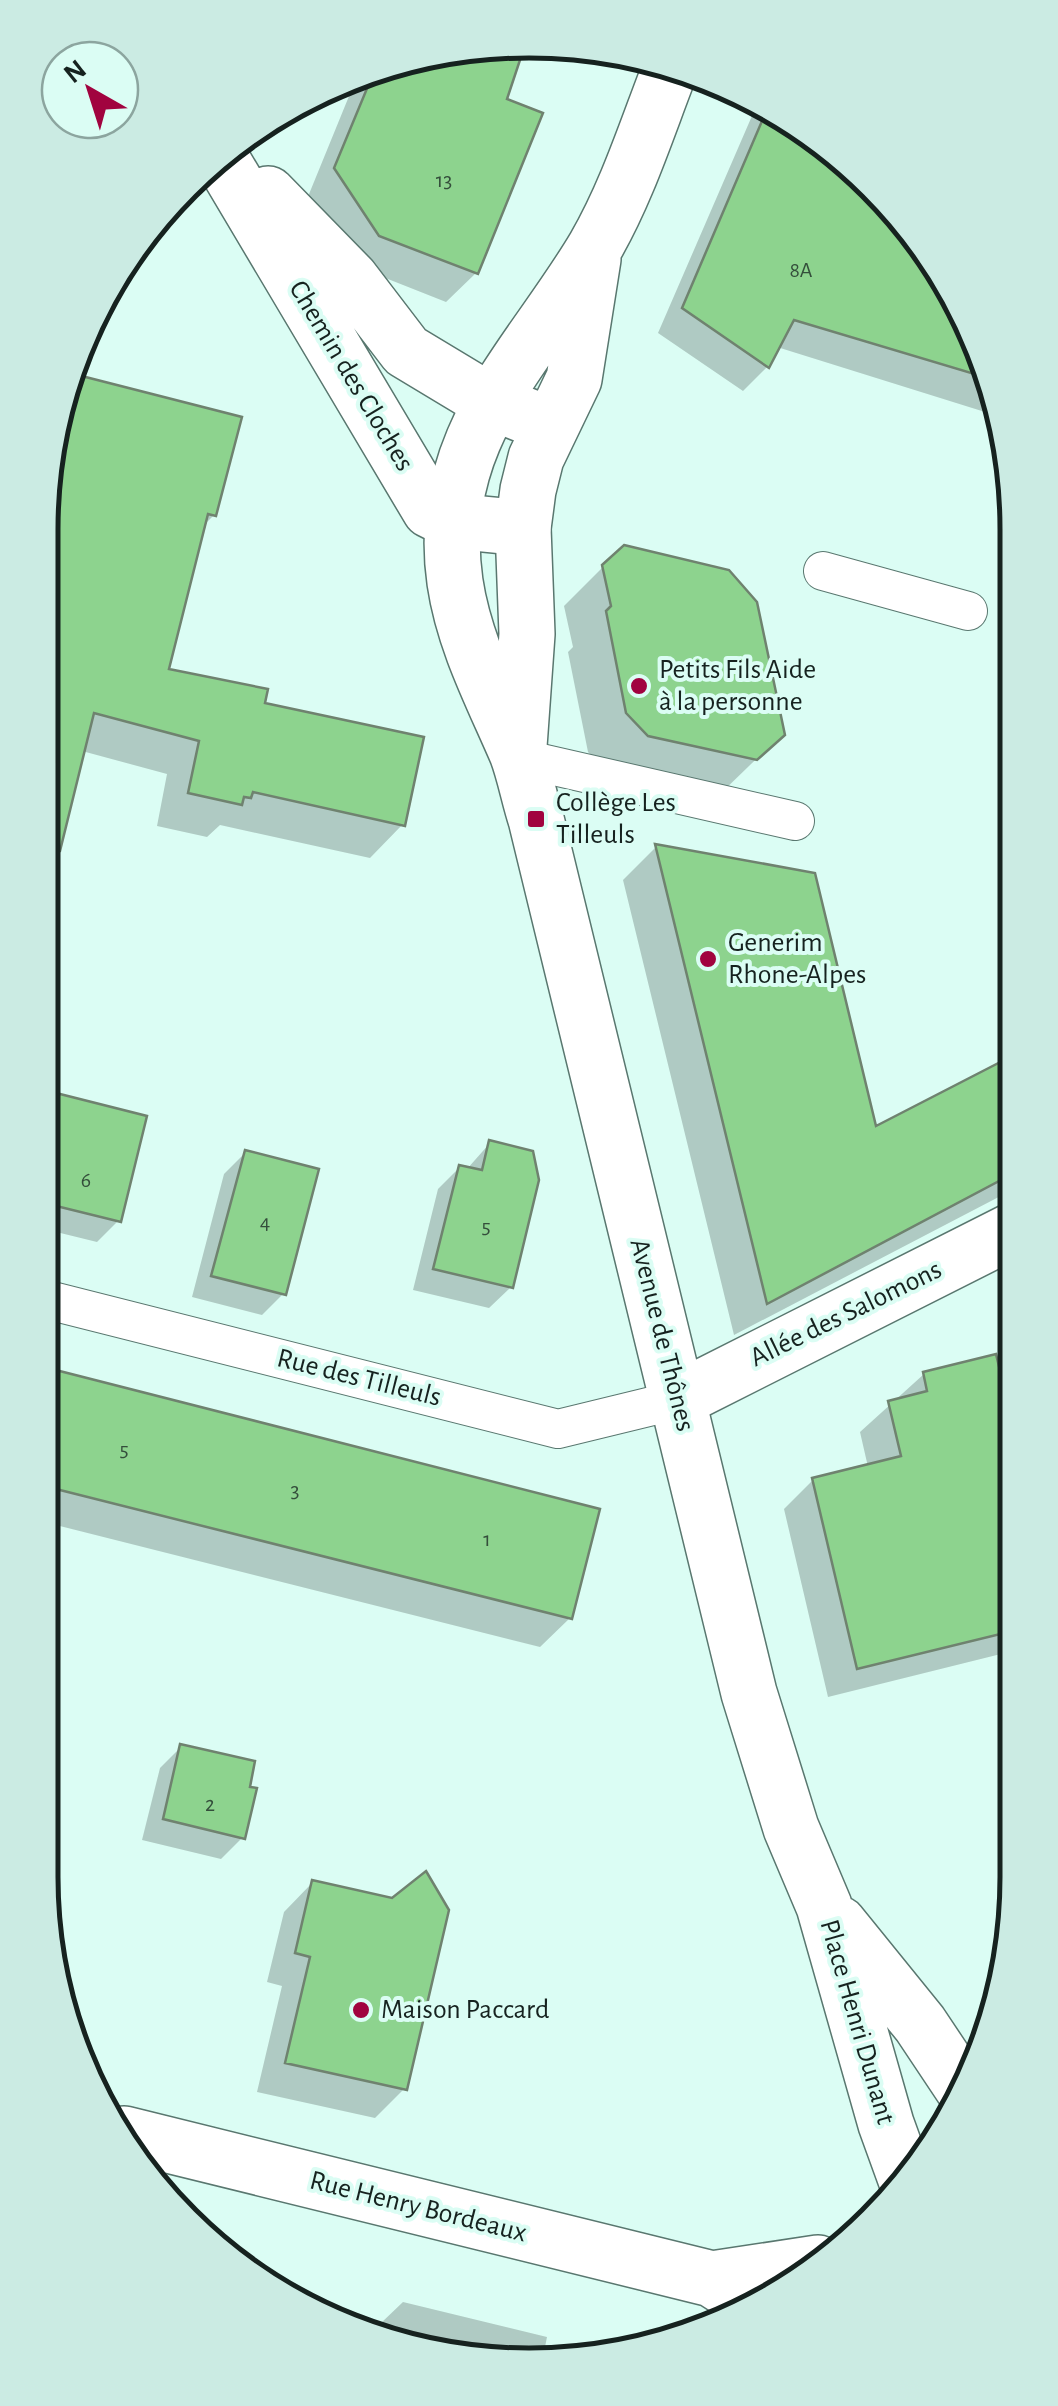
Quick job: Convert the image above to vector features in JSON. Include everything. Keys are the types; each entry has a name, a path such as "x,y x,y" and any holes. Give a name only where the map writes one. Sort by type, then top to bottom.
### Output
{"main road":[{"name":"Avenue de Thônes","path":"666,78 595,246 489,401 458,482 452,522 455,580 470,645 518,758 749,1693 791,1828 824,1906"},
{"name":"Chemin des Cloches","path":"235,161 351,279 406,351 489,401 550,425"},
{"name":"Chemin des Cloches","path":"227,168 430,510 452,522"},
{"name":"Avenue de Thônes","path":"518,758 527,634 523,528 536,458 574,380 595,246"},
{"path":"452,522 523,528"},
{"name":"Allée des Salomons","path":"677,1400 1000,1237"},
{"name":"Place Henri Dunant","path":"824,1906 920,2024 956,2078"},
{"name":"Place Henri Dunant","path":"824,1906 901,2166"},
{"name":"Rue Henry Bordeaux","path":"136,2137 734,2293 775,2279"}],"lane":[{"path":"823,571 968,611"},
{"path":"518,758 795,822"},
{"name":"Rue des Tilleuls","path":"58,1303 558,1428 677,1400"}],"building":[{"path":"521,58 507,99 543,113 478,274 379,236 334,168 368,86 437,67"},
{"path":"763,120 840,175 903,242 952,320 974,374 794,320 769,368 682,308"},
{"path":"83,376 242,417 216,516 208,514 169,669 268,689 265,703 424,737 405,826 253,792 251,798 244,797 242,805 188,793 199,741 94,713 60,851 59,498 67,437"},
{"path":"624,545 729,570 757,602 785,735 757,760 648,736 626,713 606,611 611,606 602,565"},
{"path":"655,844 815,873 876,1126 1000,1062 1000,1180 767,1304"},
{"path":"58,1094 147,1116 121,1222 58,1206"},
{"path":"489,1140 533,1151 539,1180 513,1288 433,1269 459,1165 482,1170"},
{"path":"245,1150 319,1169 286,1295 211,1276"},
{"path":"996,1354 1000,1371 1000,1634 857,1669 812,1478 901,1456 888,1401 927,1391 923,1372"},
{"path":"58,1371 600,1509 572,1619 58,1490"},
{"path":"180,1744 255,1761 250,1787 257,1788 245,1839 163,1819"},
{"name":"Maison Paccard","path":"426,1871 449,1910 407,2090 285,2063 310,1957 295,1953 312,1880 392,1898"}],"place":[{"name":"Petits Fils Aide à la personne","path":"639,686"},
{"name":"Collège Les Tilleuls","path":"536,819"},
{"name":"Generim Rhone-Alpes","path":"708,959"},
{"name":"Maison Paccard","path":"361,2010"}]}
